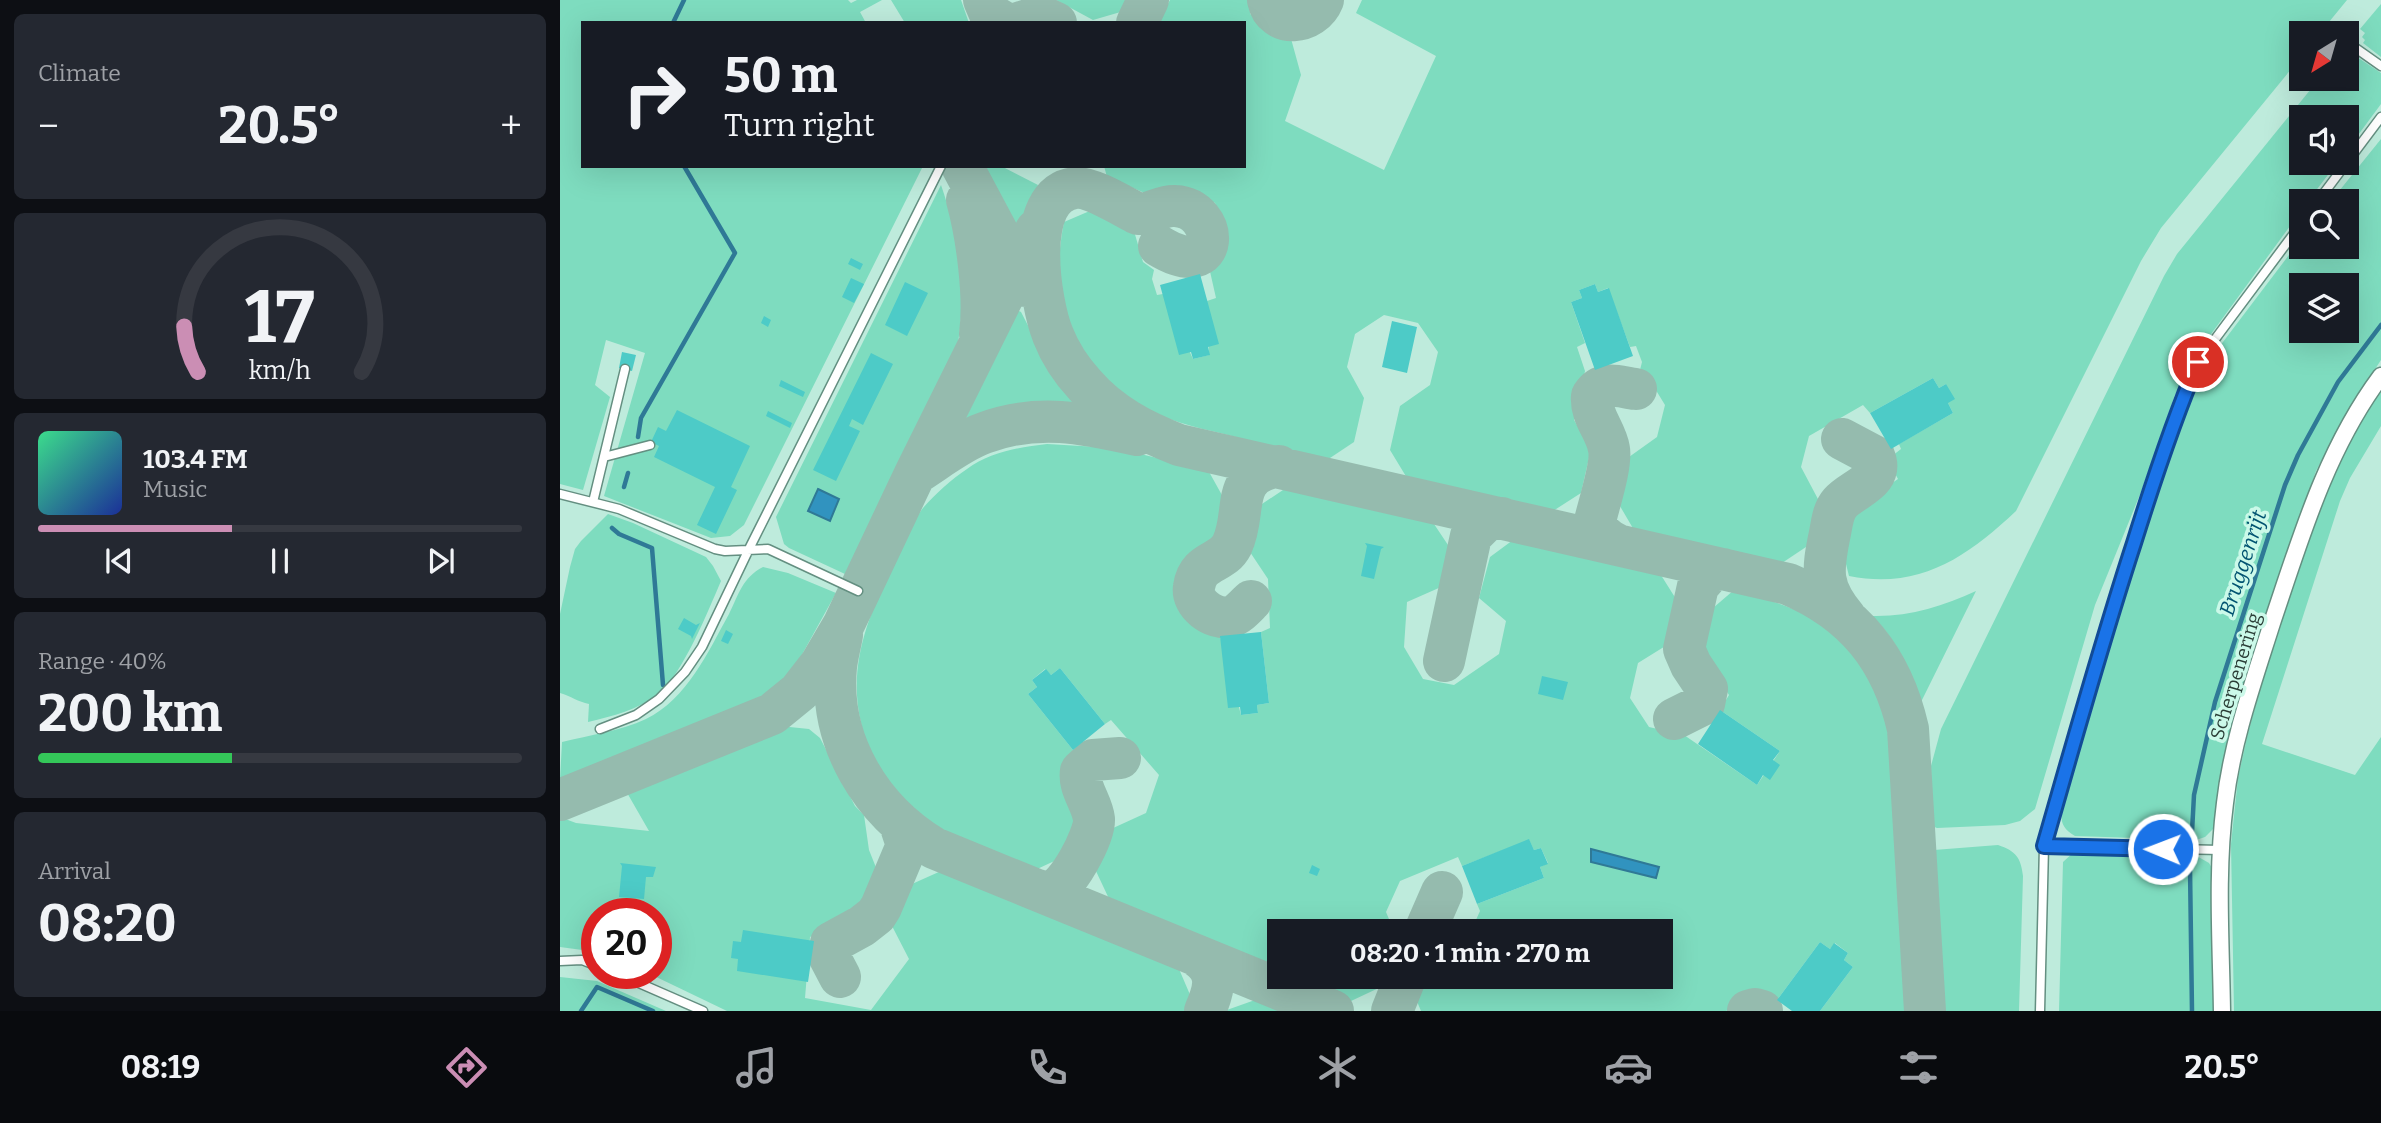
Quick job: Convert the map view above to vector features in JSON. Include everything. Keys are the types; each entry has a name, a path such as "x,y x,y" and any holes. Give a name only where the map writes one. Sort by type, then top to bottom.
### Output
{"street":[{"name":"Scherpenering","path":"2222,1011 2220,850 2228,779 2245,709 2303,528 2324,474 2364,399 2381,376"}],"lane":[{"path":"2359,50 2381,66"},
{"path":"2327,189 2381,117"},
{"path":"600,729 636,715 659,699 685,672 702,648 941,168"},
{"path":"2040,1011 2044,846 2095,664 2161,458 2198,362 2289,240"},
{"path":"593,502 625,369"},
{"path":"604,457 650,445"},
{"path":"560,494 646,520 715,549 768,549 858,591"},
{"path":"2044,846 2220,850"},
{"path":"560,961 581,960"},
{"path":"653,989 703,1011"}],"green space":[{"path":"560,0 848,0 851,3 857,0 882,0 860,12 865,21 581,21 581,168 922,168 744,525 730,536 711,538 604,496 645,353 606,340 595,385 610,397 583,490 560,484"},
{"path":"891,0 961,0 968,21 904,21"},
{"path":"1056,0 1129,0 1124,11 1093,20"},
{"path":"1170,0 1251,0 1250,14 1290,35 1301,75 1285,121 1384,170 1436,56 1356,13 1362,0 2347,0 2330,21 2289,21 2289,72 2161,228 2141,261 2016,511 1979,543 1941,566 1920,574 1875,579 1849,576 1843,552 1855,508 1898,479 1890,464 1892,456 1901,449 1899,444 1953,413 1948,403 1946,384 1939,388 1933,378 1870,413 1863,405 1809,436 1801,467 1819,501 1809,545 1782,563 1634,530 1617,501 1629,457 1657,437 1665,405 1646,374 1640,370 1642,362 1636,346 1630,347 1608,288 1598,292 1595,284 1579,290 1582,298 1571,302 1585,343 1577,347 1585,371 1574,420 1591,449 1581,493 1553,511 1407,478 1390,450 1400,406 1430,385 1438,352 1418,323 1384,315 1355,334 1347,367 1364,398 1354,442 1327,460 1202,429 1159,415 1114,389 1094,371 1079,350 1069,327 1062,303 1059,277 1064,222 1092,210 1134,231 1143,262 1154,270 1152,279 1157,295 1163,294 1193,359 1209,355 1207,301 1216,298 1209,267 1225,234 1215,203 1181,186 1147,194 1107,177 1105,168 1246,168 1246,21 1159,21"},
{"path":"2381,4 2381,57 2363,43 2365,40 2362,37 2365,33 2360,29"},
{"path":"2359,58 2381,73 2381,104 2359,134 2359,105 2298,105 2309,91 2359,91"},
{"path":"2289,116 2289,175 2328,175 2317,189 2289,189 2289,227 2195,356 2175,395 2141,492 2095,605 2035,809 2020,821 2005,825 1932,826 1931,766 1941,729 2177,254"},
{"path":"2381,139 2381,360 2348,410 2316,471 2236,712 2220,781 2215,827 2205,837 2196,840 2075,836 2063,824 2062,807 2161,474 2185,406 2204,367 2289,255 2289,259 2359,259 2359,189 2341,189 2352,175 2359,175 2359,166"},
{"path":"986,168 1005,168 1038,185 1017,229"},
{"path":"941,185 953,226 962,290 956,353 845,574 784,544 776,517"},
{"path":"1017,310 1021,312 1054,376 1075,403 1032,404 993,414 961,428"},
{"path":"2381,387 2381,426 2350,478 2340,501 2262,744 2355,775 2381,737 2381,1011 2234,1011 2231,844 2238,778 2248,733 2266,668 2326,490 2348,441"},
{"path":"1047,444 1115,448 1208,470 1223,497 1216,537 1184,559 1176,595 1194,624 1213,630 1215,637 1220,636 1241,715 1258,713 1257,705 1269,703 1261,632 1270,628 1268,579 1248,549 1259,506 1286,488 1432,521 1450,548 1441,587 1407,602 1404,647 1423,679 1454,685 1499,654 1506,621 1479,598 1490,557 1513,540 1659,572 1676,599 1667,645 1638,663 1630,698 1649,727 1684,735 1757,785 1780,751 1720,710 1729,695 1703,654 1713,608 1734,590 1790,608 1815,620 1839,638 1860,661 1886,718 1896,783 1907,1011 1820,1011 1853,967 1844,960 1848,953 1835,943 1830,949 1820,942 1777,1000 1770,996 1726,1011 1421,1011 1416,999 1420,989 1673,989 1673,919 1476,919 1480,911 1477,904 1544,878 1540,867 1548,863 1541,848 1534,850 1529,840 1462,866 1458,857 1400,881 1386,912 1389,919 1267,919 1267,967 1111,903 1095,869 1111,829 1146,813 1159,775 1111,720 1105,724 1060,668 1051,675 1045,669 1032,680 1037,687 1028,694 1073,750 1065,780 1079,817 1063,857 1035,870 949,833 911,807 876,767 861,723 858,663 882,588 923,508 944,487 976,463 995,454"},
{"path":"608,514 706,557 721,581 694,641 667,685 650,700 634,708 588,722 589,704 560,693 560,614 575,549"},
{"path":"763,567 788,573 836,593 799,660 783,680 749,706 566,782 560,780 562,742 636,723 673,700 704,659 746,581"},
{"path":"1976,591 1921,702 1901,656 1889,635 1872,616 1926,610"},
{"path":"780,726 809,729 820,738 855,806 864,815 869,850 877,870 860,912 810,937 805,998 871,1010 909,959 892,926 912,884 941,871 1179,969 1191,997 1185,1011 727,1011 672,985 672,898 581,898 581,950 560,947 560,817 576,823 649,831 626,791 755,739"},
{"path":"1998,845 2016,856 2023,876 2019,1011 1942,1011 1934,850"},
{"path":"2075,851 2195,855 2209,863 2215,873 2217,1011 2059,1011 2063,862"},
{"path":"560,977 581,979 581,989 615,989 666,1011 560,1011"},
{"path":"1321,989 1377,989 1351,1001"},
{"path":"1255,1000 1282,1011 1224,1011"}],"water":[{"path":"818,489 839,499 830,521 808,511"},
{"path":"1591,849 1659,867 1656,878 1591,862"}],"building":[{"path":"851,258 863,264 860,270 848,264"},
{"path":"1200,274 1219,344 1208,347 1210,355 1193,359 1191,352 1179,355 1160,285"},
{"path":"851,278 864,284 854,303 842,297"},
{"path":"905,282 928,293 907,336 885,325"},
{"path":"1595,284 1598,292 1609,288 1633,356 1595,370 1571,302 1582,298 1579,290"},
{"path":"764,316 771,320 768,327 761,323"},
{"path":"1392,321 1417,327 1407,373 1382,367"},
{"path":"622,352 636,355 632,371 619,368"},
{"path":"871,353 893,364 863,425 852,419 849,426 860,431 836,481 813,470"},
{"path":"1933,378 1939,388 1946,384 1955,399 1948,403 1953,413 1891,449 1870,413"},
{"path":"781,380 805,392 803,397 779,386"},
{"path":"677,410 750,446 731,487 737,490 716,534 697,525 715,487 654,457 659,446 651,442 658,427 666,431"},
{"path":"768,411 792,423 790,428 766,416"},
{"path":"1365,543 1384,547 1381,549 1374,579 1361,576 1367,546"},
{"path":"684,618 696,625 700,623 692,639 678,629"},
{"path":"726,630 733,634 728,644 721,641"},
{"path":"1261,632 1269,703 1257,705 1258,713 1241,715 1240,707 1228,708 1220,636"},
{"path":"1060,668 1105,724 1073,750 1028,694 1037,687 1032,680 1046,669 1051,675"},
{"path":"1542,676 1568,682 1563,700 1538,694"},
{"path":"1720,710 1780,751 1773,760 1780,765 1770,780 1763,775 1757,785 1698,744"},
{"path":"1529,839 1534,850 1541,848 1548,864 1540,867 1544,878 1477,904 1462,866"},
{"path":"620,863 656,867 653,877 646,877 644,898 619,897"},
{"path":"1312,865 1320,869 1317,876 1309,873"},
{"path":"743,930 814,941 808,982 737,971 738,959 731,958 733,941 741,942"},
{"path":"1820,942 1830,949 1834,943 1848,953 1844,960 1853,967 1820,1011 1792,1011 1777,1000"}],"waterway":[{"path":"674,21 684,0"},
{"path":"638,437 641,418 735,253 685,168"},
{"name":"Bruggenrijt","path":"2192,832 2194,795 2215,702 2285,485 2298,455 2338,382 2381,325"},
{"path":"624,487 628,473"},
{"path":"612,528 619,534 652,548 663,685"},
{"name":"Bruggenrijt","path":"2190,868 2192,1011"},
{"path":"581,1011 597,987 653,1011"}],"taxiway":[{"path":"984,0 990,14 1002,21"},
{"path":"1138,21 1148,0"},
{"path":"1268,0 1278,16 1294,20 1311,15 1323,0"},
{"path":"1025,21 1041,16 1052,21"},
{"path":"963,168 1026,286"},
{"path":"1159,246 1180,256 1195,256 1204,251 1208,241 1207,230 1190,210 1170,206 1138,214 1081,188 1058,195 1047,209 1041,229 1040,276 1048,320 1059,348 1076,374 1105,405 1140,428 1179,445 1788,584 1812,595 1851,624 1881,660 1892,681 1908,729 1925,1011"},
{"path":"967,200 979,267 980,334"},
{"path":"560,800 772,714 799,692 820,665 844,624 1036,230"},
{"path":"1616,544 1603,535 1595,521 1607,474 1609,449 1593,410 1592,396 1606,386 1636,389"},
{"path":"915,474 975,437 1023,423 1060,422 1137,435"},
{"path":"1842,439 1874,456 1876,465 1872,478 1840,503 1832,521 1825,558 1825,578 1831,597 1846,618"},
{"path":"1251,601 1233,616 1217,616 1200,605 1194,587 1200,571 1222,556 1232,545 1237,532 1242,496 1252,477 1279,466"},
{"path":"1444,661 1471,536 1487,520 1502,518"},
{"path":"1674,719 1704,704 1707,689 1684,649 1698,586 1711,571 1723,569"},
{"path":"842,635 836,667 836,695 847,747 873,794 911,832 934,848 1333,1011"},
{"path":"1034,889 1048,892 1057,889 1072,872 1090,837 1094,819 1081,783 1081,771 1093,760 1120,758"},
{"path":"840,977 829,956 831,943 862,926 876,915 881,907 905,850 906,842 900,824"},
{"path":"1430,919 1442,892"},
{"path":"1198,957 1210,969 1213,982 1205,1011"},
{"path":"1392,1011 1401,989"},
{"path":"1748,1011 1762,1011"}],"route":[{"path":"2163,849 2044,846 2095,664 2161,458 2198,362"}]}
